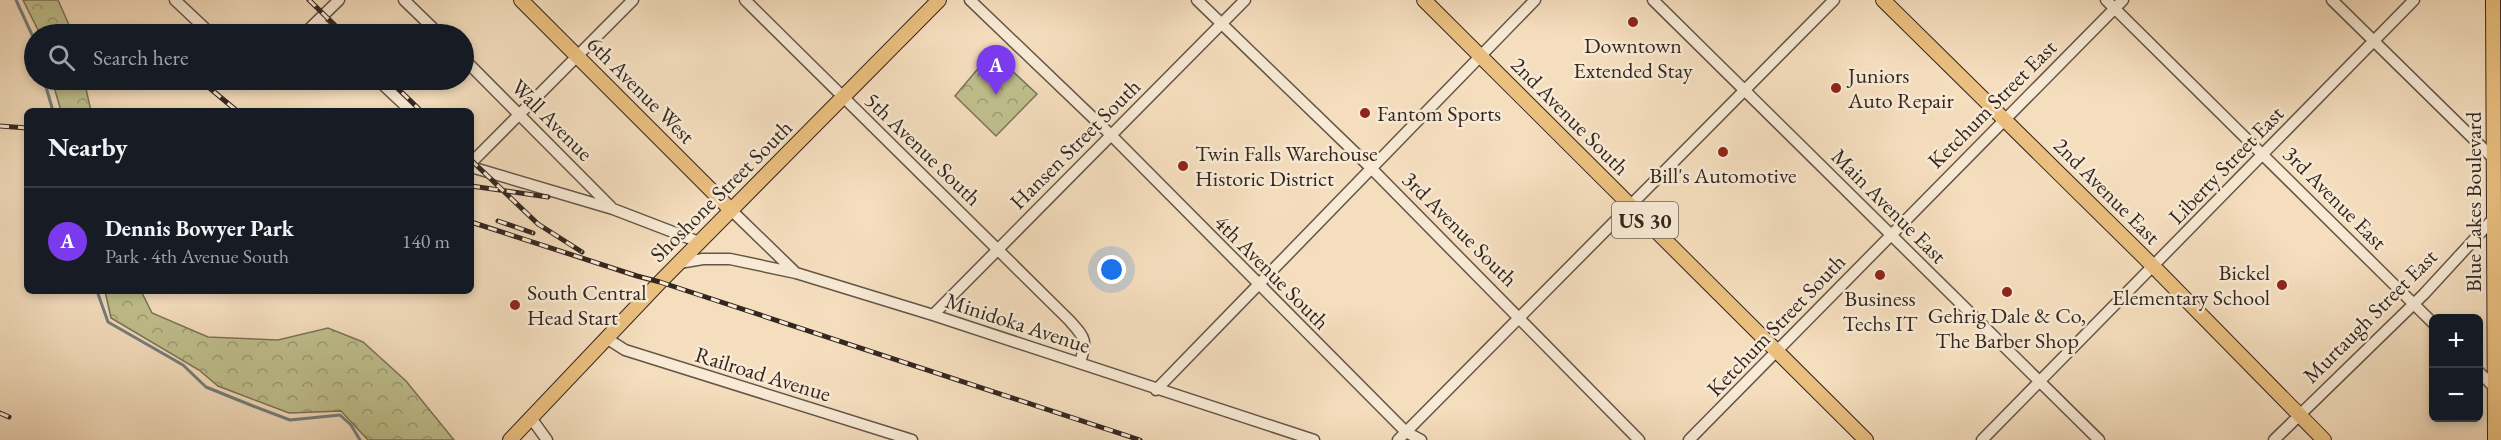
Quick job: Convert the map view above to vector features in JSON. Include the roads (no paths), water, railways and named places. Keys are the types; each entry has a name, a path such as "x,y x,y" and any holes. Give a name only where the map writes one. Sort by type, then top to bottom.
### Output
{"main road":[{"name":"6th Avenue West","path":"520,0 731,210"},
{"name":"Shoshone Street South","path":"510,440 678,263 939,0"},
{"name":"2nd Avenue South","path":"1424,0 1866,440"},
{"name":"2nd Avenue East","path":"1883,0 2154,267 2324,440"},
{"name":"Blue Lakes Boulevard","path":"2493,0 2494,159 2498,176 2494,218 2498,388 2495,440"}],"street":[{"path":"175,0 200,24"},
{"path":"315,24 339,0"},
{"path":"404,0 429,24"},
{"path":"474,162 633,0"},
{"name":"5th Avenue South","path":"745,0 1084,337 1086,344 1080,363"},
{"name":"4th Avenue South","path":"970,0 1111,135 1402,436 1421,440"},
{"name":"3rd Avenue South","path":"1197,0 1371,168 1639,440"},
{"name":"Hansen Street South","path":"933,315 1245,0"},
{"path":"1156,390 1535,0"},
{"name":"Main Avenue East","path":"1653,0 2098,440"},
{"path":"1402,436 1743,89 1834,0"},
{"name":"3rd Avenue East","path":"2106,0 2429,320"},
{"name":"Ketchum Street East","path":"1890,235 2123,0"},
{"path":"2332,0 2494,159"},
{"name":"Liberty Street East","path":"1982,440 2414,0"},
{"path":"318,21 321,24"},
{"name":"Wall Avenue","path":"474,69 614,209"},
{"path":"389,90 408,108"},
{"path":"474,166 614,209 699,242"},
{"name":"Minidoka Avenue","path":"731,210 796,273 933,315 1314,440"},
{"name":"Murtaugh Street East","path":"2274,440 2414,303 2494,218"},
{"name":"Ketchum Street South","path":"1689,440 1890,235"},
{"path":"678,263 730,259 796,273"},
{"name":"Railroad Avenue","path":"606,338 625,350 912,440"},
{"path":"2483,375 2498,388"},
{"path":"528,421 547,440"}],"waterway":[{"path":"16,0 27,24"},
{"path":"47,90 52,108"},
{"path":"98,294 108,322 183,365 206,387 290,420 340,415 351,425 360,440"}],"railway":[{"path":"309,0 334,24"},
{"path":"212,90 233,108"},
{"path":"399,90 418,108"},
{"path":"0,126 24,128"},
{"path":"474,163 538,224 582,252"},
{"path":"474,186 548,197"},
{"path":"498,221 533,233"},
{"path":"474,223 1140,440"},
{"path":"0,413 9,417"}],"place":[{"name":"Downtown Extended Stay","path":"1633,22"},
{"name":"Juniors Auto Repair","path":"1836,88"},
{"name":"Dennis Bowyer Park","path":"996,95"},
{"name":"Fantom Sports","path":"1365,113"},
{"name":"Bill's Automotive","path":"1723,152"},
{"name":"Twin Falls Warehouse Historic District","path":"1183,166"},
{"name":"Business Techs IT","path":"1880,275"},
{"name":"Bickel Elementary School","path":"2282,285"},
{"name":"Gehrig Dale & Co, The Barber Shop","path":"2007,292"},
{"name":"South Central Head Start","path":"515,305"}]}
